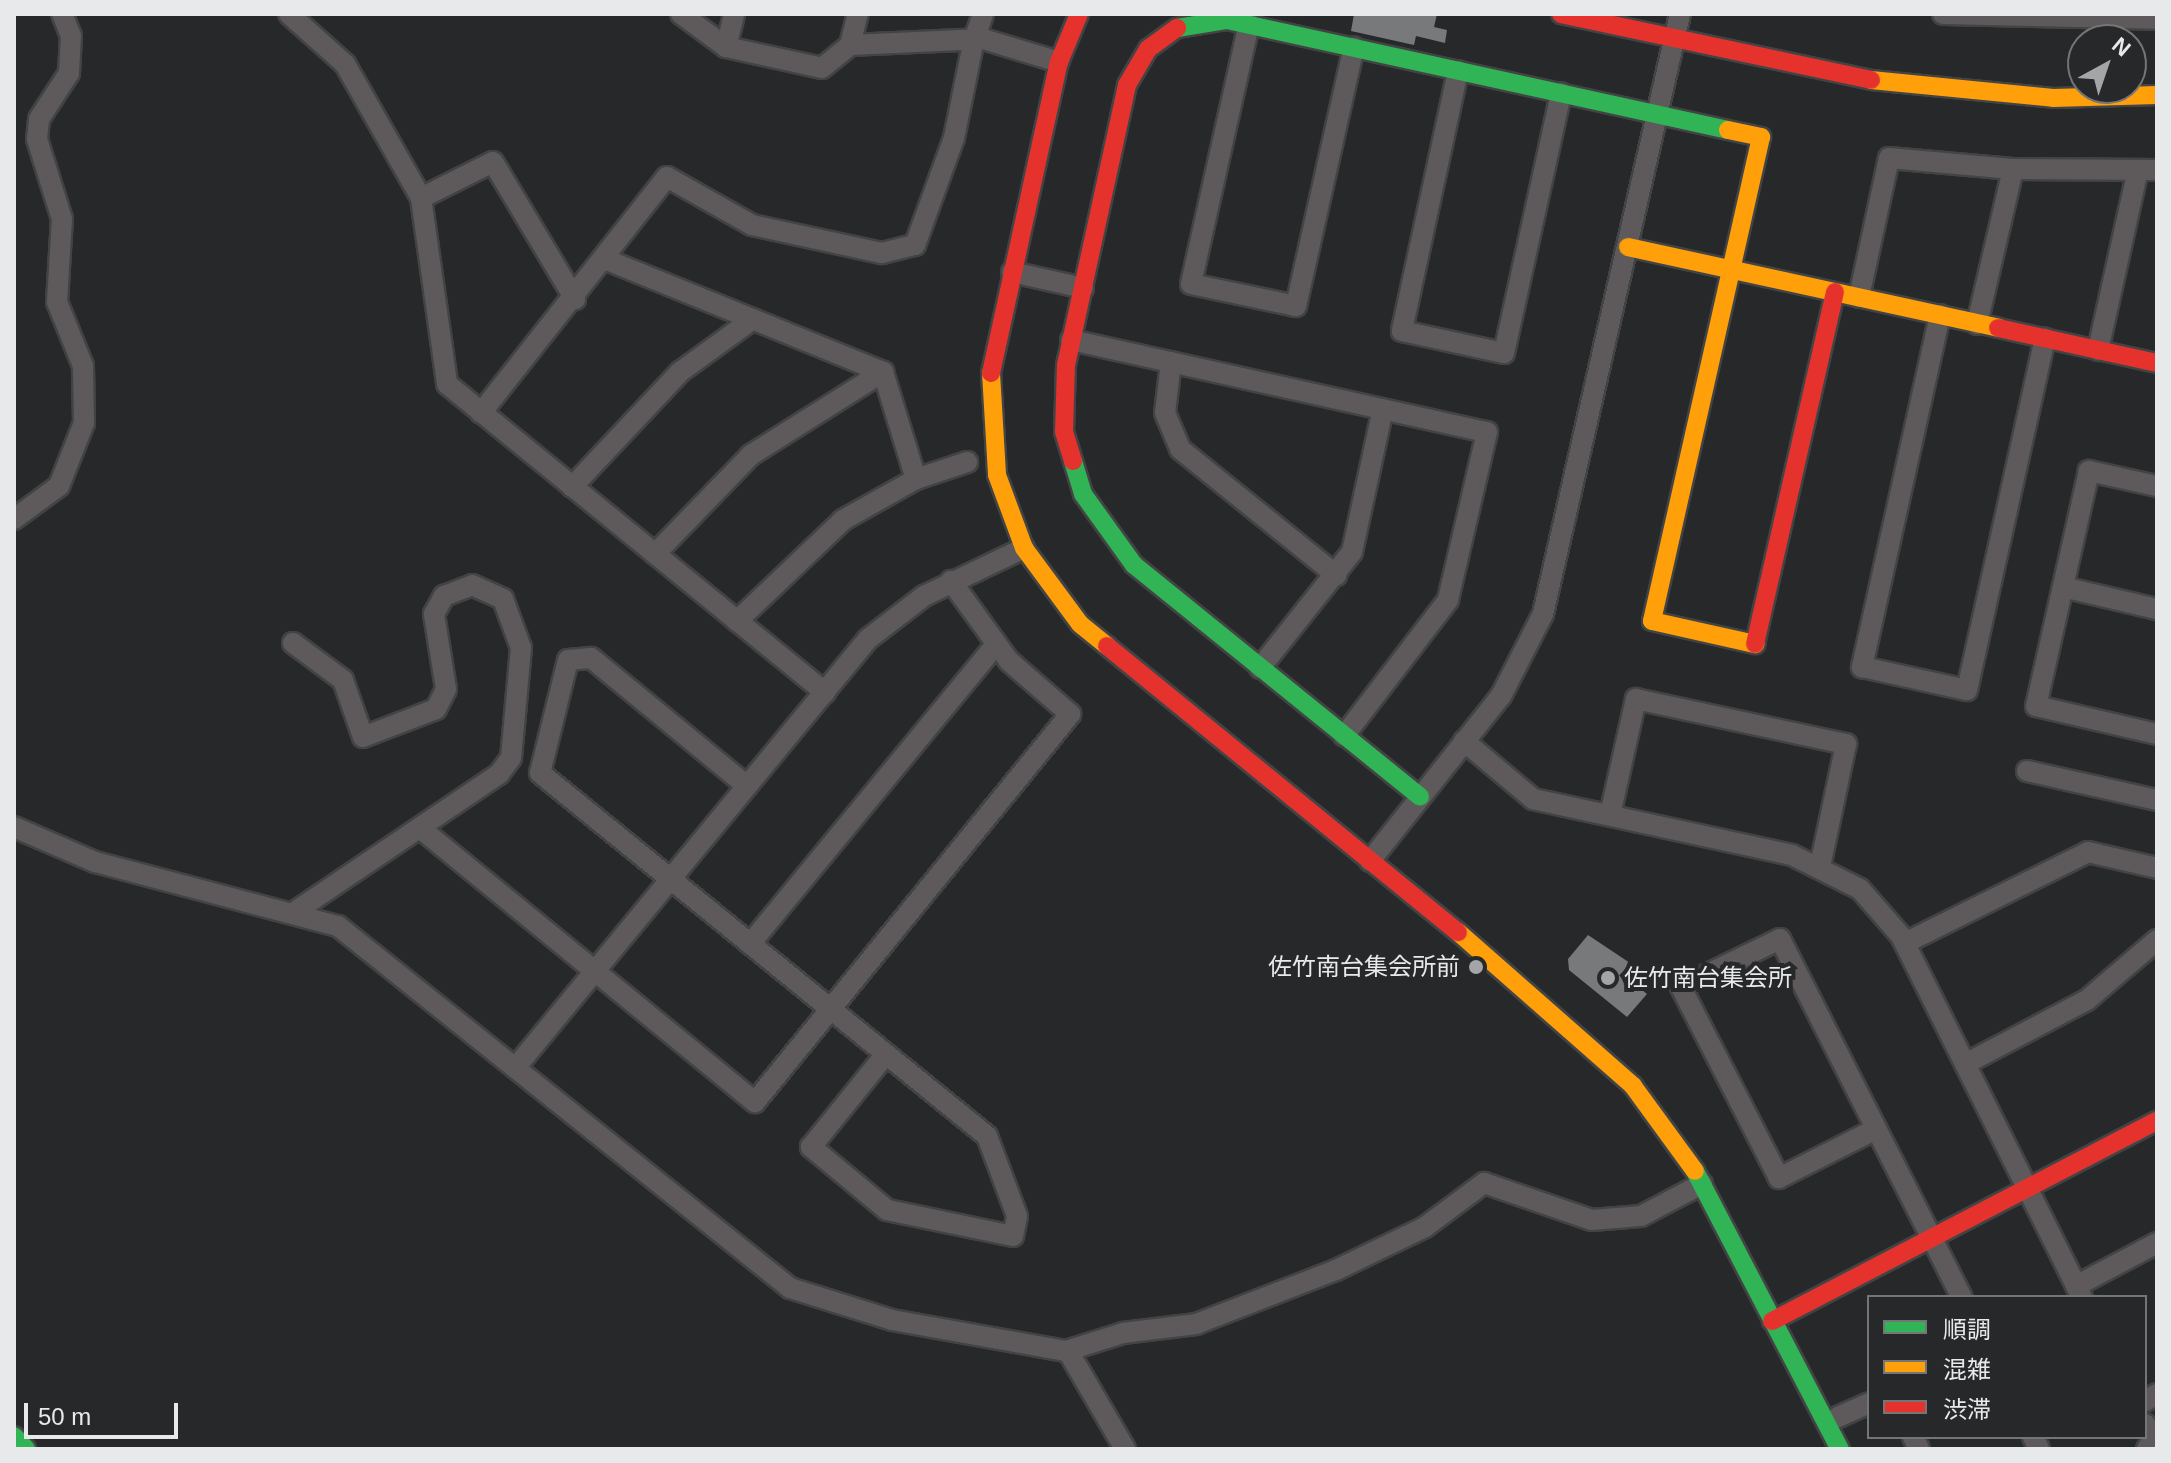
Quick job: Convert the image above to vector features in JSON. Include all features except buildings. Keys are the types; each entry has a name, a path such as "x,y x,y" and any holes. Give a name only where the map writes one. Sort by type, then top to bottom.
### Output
{"street":[{"path":"14,519 59,486 84,423 83,366 57,302 62,219 37,139 39,119 69,73 71,36 62,14"},
{"path":"289,14 345,64 421,198 447,384 825,692"},
{"path":"681,14 726,47 822,68 850,45 858,14"},
{"path":"726,47 734,14"},
{"path":"481,413 607,260 667,177 752,225 882,253 915,245 954,138 983,14"},
{"path":"1079,14 1059,62 1012,272 987,413 1007,515 1024,548 1080,624 1599,1051 1662,1121 1702,1184 1840,1449"},
{"path":"1561,14 1901,86 2053,98 2157,95"},
{"path":"1370,861 1518,669 1543,614 1680,14"},
{"path":"1943,14 2157,19"},
{"path":"1420,797 1134,565 1097,521 1064,432 1071,340 1139,61 1183,24 1249,24 1761,137 1652,621 1758,645 1835,292"},
{"path":"1249,24 1191,284 1296,306 1354,47"},
{"path":"850,45 978,39 1059,62"},
{"path":"1458,71 1402,331 1504,353 1561,93"},
{"path":"1859,297 1889,158 2013,169 2148,170 2098,350"},
{"path":"421,198 493,162 575,299"},
{"path":"1977,324 2013,169"},
{"path":"1628,247 2157,363"},
{"path":"607,260 883,372"},
{"path":"1012,272 1083,288"},
{"path":"1940,315 1862,667 1967,690 2045,339"},
{"path":"572,487 680,372 753,319"},
{"path":"1071,340 1487,432 1448,600 1344,736"},
{"path":"1171,362 1165,413 1180,449 1336,575"},
{"path":"883,372 916,479"},
{"path":"655,554 751,455 883,372"},
{"path":"1260,668 1352,552 1383,409"},
{"path":"737,621 814,541 916,479 967,462"},
{"path":"2157,486 2089,471 2036,706 2157,734"},
{"path":"516,1067 886,622 951,581 1024,548"},
{"path":"420,828 755,1102 1070,714 996,644 951,581"},
{"path":"293,643 343,680 363,737 436,709 446,689 434,614 444,596 472,585 503,599 521,648 511,758 420,828 297,910"},
{"path":"2063,587 2157,609"},
{"path":"750,944 996,644"},
{"path":"747,786 591,658 568,660 540,773 987,1136 1017,1216 1013,1236 887,1210 811,1147 886,1054"},
{"path":"1610,815 1636,699 1846,744 1820,866"},
{"path":"1464,741 1533,799 1820,866 1860,889 1905,943 2079,1291 2157,1243"},
{"path":"2027,771 2157,800"},
{"path":"14,827 95,862 297,910 363,940 516,1067 804,1296 892,1320 1068,1351 1123,1333 1196,1324 1336,1270 1425,1227 1484,1183 1592,1220 1641,1216 1702,1184"},
{"path":"1905,943 2088,852 2157,868"},
{"path":"1876,1129 1779,1178 1681,987 1780,939 1961,1295"},
{"path":"1965,1064 2100,992 2157,940"},
{"path":"1772,1321 2157,1121"},
{"path":"1068,1351 1125,1449"},
{"path":"1838,1417 1867,1404"},
{"path":"2147,1428 2153,1439 2147,1449"},
{"path":"14,1436 26,1449"}],"traffic: fast":[{"path":"1177,28 1227,20 1728,130"},
{"path":"1073,461 1083,494 1134,565 1420,797"},
{"path":"1695,1171 1840,1449"},
{"path":"14,1436 26,1449"}],"traffic: slow":[{"path":"1871,80 2053,98 2157,95"},
{"path":"1728,130 1761,137 1652,621 1755,644"},
{"path":"1628,247 1998,328"},
{"path":"991,373 997,475 1024,548 1080,624 1107,646"},
{"path":"1458,932 1633,1086 1695,1171"}],"traffic: jam":[{"path":"991,373 1059,62 1079,14"},
{"path":"1561,14 1871,80"},
{"path":"1073,461 1064,432 1066,365 1127,85 1148,49 1177,28"},
{"path":"1755,644 1835,292"},
{"path":"1998,328 2157,363"},
{"path":"1107,646 1458,932"},
{"path":"1772,1321 2157,1121"}],"place":[{"name":"佐竹南台集会所前","path":"1476,967"},
{"name":"佐竹南台集会所","path":"1608,978"}]}
